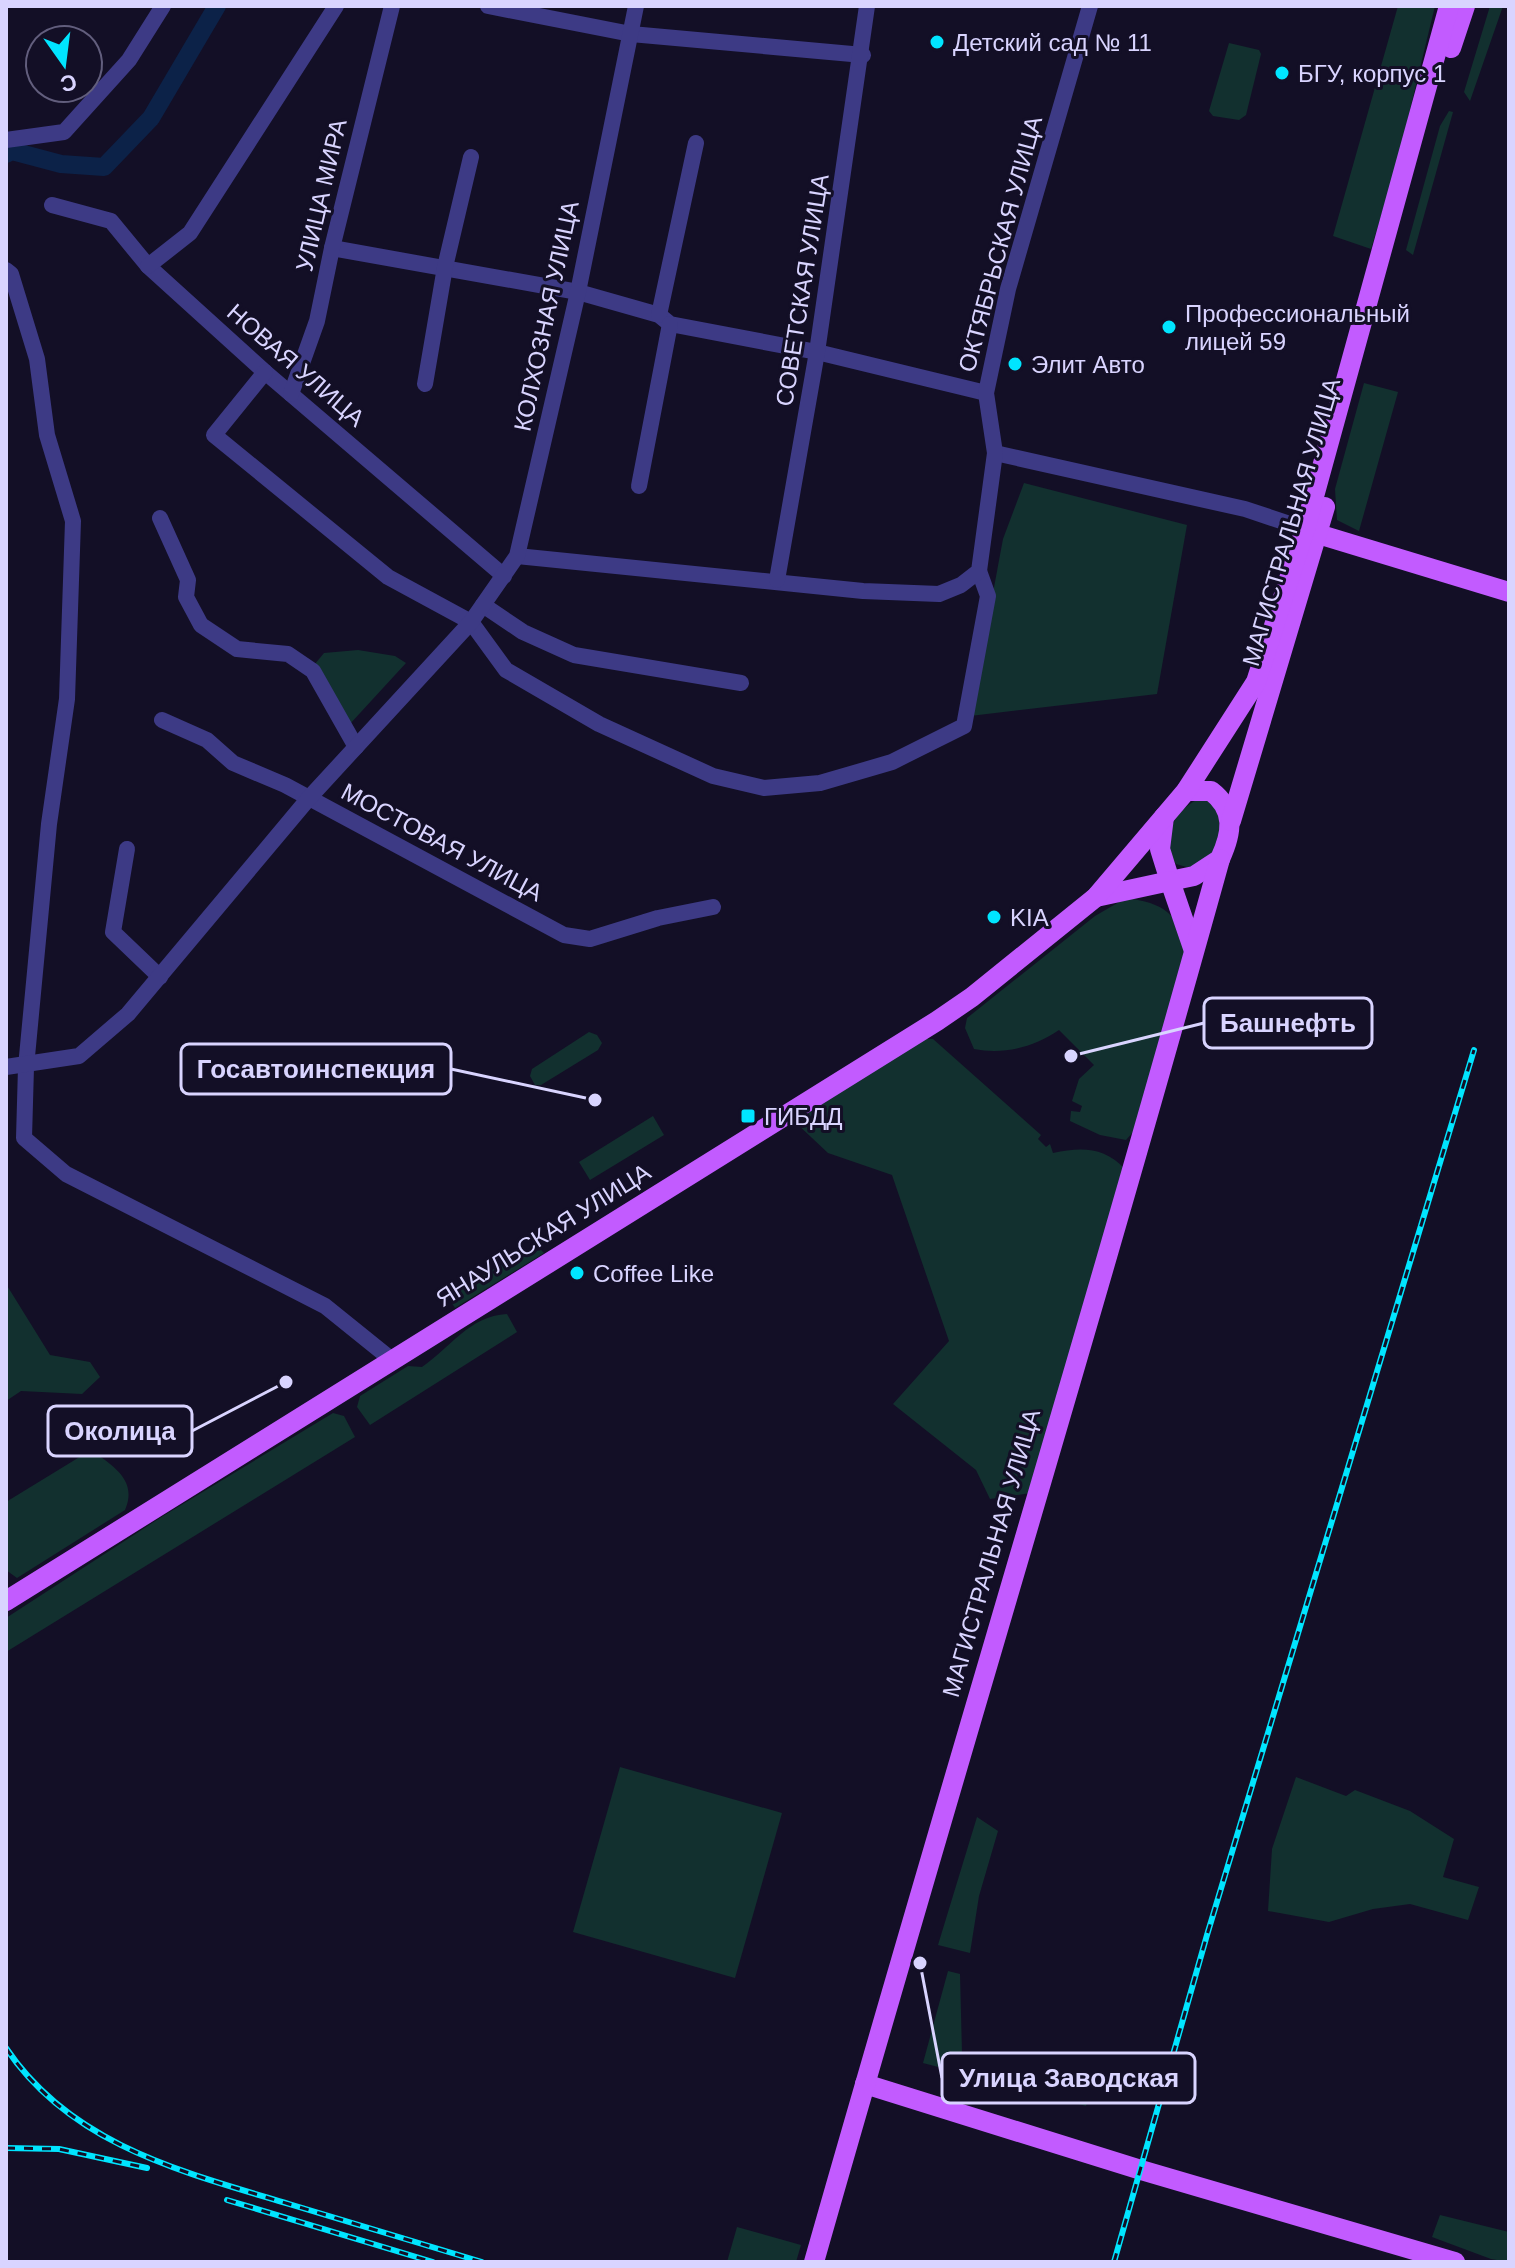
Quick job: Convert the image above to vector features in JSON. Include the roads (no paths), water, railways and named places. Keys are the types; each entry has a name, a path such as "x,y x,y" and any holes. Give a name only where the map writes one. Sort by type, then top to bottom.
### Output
{"main road":[{"name":"МАГИСТРАЛЬНАЯ УЛИЦА","path":"1096,897 1186,791 1256,682 1311,532 1449,6"},
{"name":"МАГИСТРАЛЬНАЯ УЛИЦА","path":"814,2262 1137,1158 1239,784 1465,6"},
{"path":"1311,532 1509,592"},
{"path":"1186,791 1211,791 1226,805 1231,821"},
{"path":"1164,816 1160,849 1191,934 1194,953"},
{"path":"1096,897 1194,876 1220,859"},
{"name":"ЯНАУЛЬСКАЯ УЛИЦА","path":"6,1601 937,1021 972,997 1096,897"},
{"path":"865,2084 1141,2170 1455,2262"}],"street":[{"path":"6,140 64,132 129,60 163,6"},
{"path":"148,266 190,233 336,6"},
{"name":"УЛИЦА МИРА","path":"291,394 317,321 392,6"},
{"path":"488,6 631,34 863,55"},
{"name":"КОЛХОЗНАЯ УЛИЦА","path":"6,1067 26,1067 79,1056 128,1014 309,798 471,622 517,556 578,292 636,6"},
{"name":"СОВЕТСКАЯ УЛИЦА","path":"777,580 817,352 863,55 867,6"},
{"name":"ОКТЯБРЬСКАЯ УЛИЦА","path":"471,622 506,670 599,724 713,776 764,788 820,783 892,762 964,726 988,596 979,571 995,453 986,393 1008,289 1090,6"},
{"path":"639,486 664,320 696,143"},
{"path":"425,384 445,267 471,157"},
{"name":"НОВАЯ УЛИЦА","path":"52,205 111,221 148,266 265,372 504,576"},
{"path":"332,248 578,292 664,320 817,352 986,393"},
{"path":"8,275 37,359 47,435 73,521 67,699 49,824 26,1067 24,1138 38,1153 77,1180 325,1306 392,1360"},
{"path":"265,372 214,435 388,577 471,622"},
{"path":"995,453 1245,509 1311,532"},
{"path":"160,518 188,580 186,597 201,625 237,649 288,654 313,671 356,747"},
{"path":"517,556 863,591 939,594 961,585 979,571"},
{"path":"483,605 523,632 574,655 741,683"},
{"name":"МОСТОВАЯ УЛИЦА","path":"162,720 207,740 233,763 309,798 564,935 590,939 713,907"},
{"path":"127,849 113,932 160,977"}],"waterway":[{"path":"6,154 12,151 61,164 104,167 151,118 217,6"}],"railway":[{"path":"1114,2262 1207,1935 1474,1050"},
{"path":"6,2048 32,2081 63,2109 96,2132 132,2150 209,2180 482,2262"},
{"path":"6,2148 59,2149 147,2168"},
{"path":"227,2200 433,2262"}],"place":[{"name":"Детский сад № 11","path":"937,42"},
{"name":"БГУ, корпус 1","path":"1282,73"},
{"name":"Профессиональный лицей 59","path":"1169,327"},
{"name":"Элит Авто","path":"1015,364"},
{"name":"KIA","path":"994,917"},
{"name":"Башнефть","path":"1071,1056"},
{"name":"Госавтоинспекция","path":"595,1100"},
{"name":"ГИБДД","path":"748,1116"},
{"name":"Coffee Like","path":"577,1273"},
{"name":"Околица","path":"286,1382"},
{"name":"Улица Заводская","path":"920,1963"}]}
